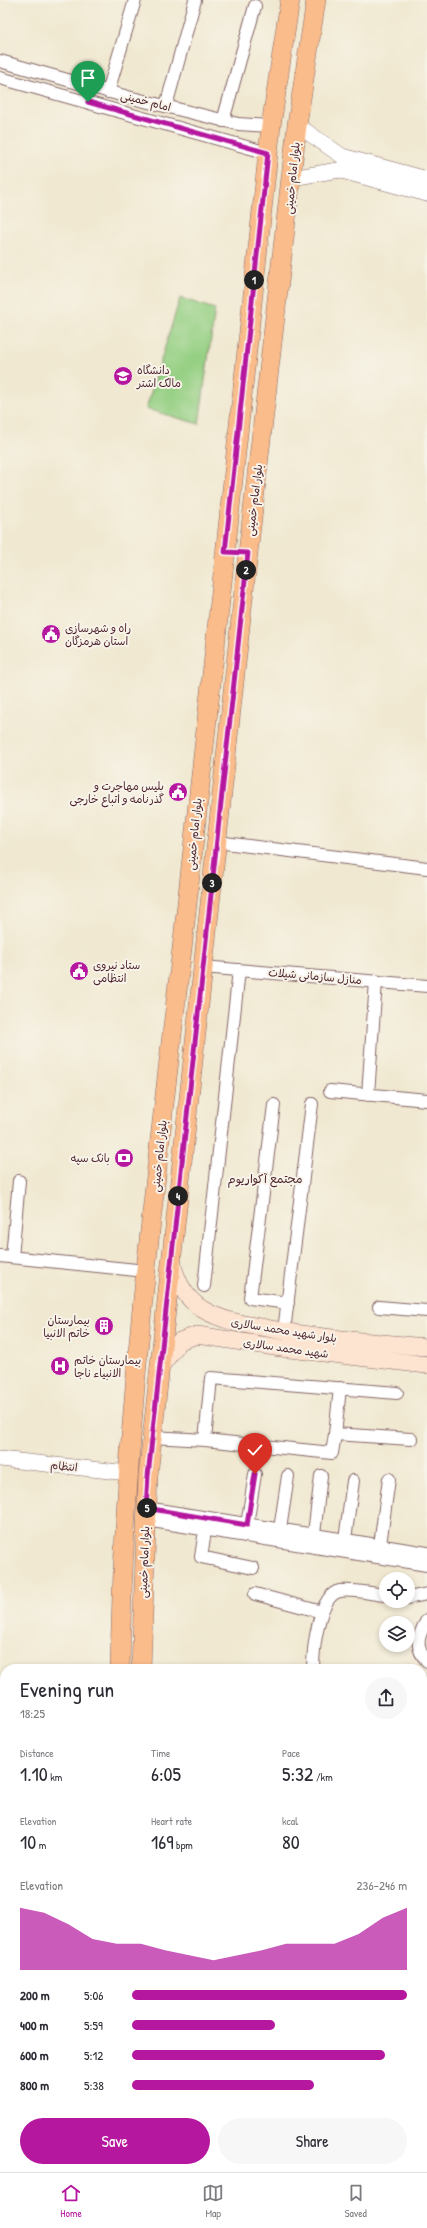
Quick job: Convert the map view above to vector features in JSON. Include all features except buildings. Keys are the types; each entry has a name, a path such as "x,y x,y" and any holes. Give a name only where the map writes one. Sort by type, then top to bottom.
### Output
{"main road":[{"name":"بلوار امام خمینی","path":"120,1664 122,1574 128,1473 146,1272 271,126 290,0"},
{"name":"بلوار امام خمینی","path":"141,1664 146,1514 159,1368 248,553 297,126 316,0"},
{"path":"225,552 248,553"},
{"name":"بلوار شهید محمد سالاری","path":"171,1260 175,1277 182,1288 200,1308 222,1320 284,1332 427,1347"},
{"path":"281,1348 284,1332"},
{"name":"شهید محمد سالاری","path":"159,1368 180,1341 198,1335 281,1348 427,1365"}],"street":[{"path":"108,92 135,0"},
{"path":"166,106 195,0"},
{"path":"223,121 255,6"},
{"name":"امام خمینی","path":"0,61 108,92 223,121 238,124 271,126"},
{"path":"0,78 268,153"},
{"path":"56,93 60,78"},
{"path":"120,111 124,96"},
{"path":"203,134 207,116"},
{"path":"297,126 342,156 395,178 427,194"},
{"path":"292,178 338,170 395,178 427,179"},
{"path":"217,842 427,868"},
{"name":"منازل سازمانی شیلات","path":"203,967 427,986"},
{"path":"204,1286 239,970"},
{"path":"368,1095 376,981"},
{"path":"330,1092 427,1100"},
{"path":"284,1332 312,1104"},
{"path":"274,1105 250,1298 288,1303"},
{"path":"19,1180 6,1256 146,1272"},
{"path":"379,1307 427,1311"},
{"path":"205,1440 211,1378 397,1393"},
{"path":"152,1437 205,1440 332,1453 340,1388"},
{"path":"335,1434 411,1440"},
{"name":"انتظام","path":"0,1459 128,1473"},
{"path":"247,1525 255,1474"},
{"path":"279,1536 288,1476"},
{"path":"313,1541 321,1476"},
{"path":"380,1551 389,1480"},
{"path":"344,1546 353,1481"},
{"path":"146,1514 207,1518 247,1525 279,1536"},
{"path":"146,1514 205,1531 279,1536 380,1551 427,1553"},
{"path":"207,1518 201,1557 253,1568"},
{"path":"380,1551 427,1565"},
{"path":"313,1664 316,1637 322,1612 328,1598 339,1591 379,1594"},
{"path":"255,1594 322,1612"},
{"path":"415,1597 427,1594"},
{"path":"427,1620 422,1629 418,1646 420,1654 427,1661"}],"green space":[{"path":"180,298 215,309 199,424 146,409"}],"place":[{"name":"دانشگاه مالک اشتر","path":"123,376"},
{"name":"راه و شهرسازی استان هرمزگان","path":"51,634"},
{"name":"پلیس مهاجرت و گذرنامه و اتباع خارجى","path":"178,792"},
{"name":"ستاد نیروی انتظامی","path":"79,971"},
{"name":"بانک سپه","path":"124,1158"},
{"name":"بیمارستان خاتم الانبیا","path":"104,1326"},
{"name":"بیمارستان خاتم الانبیاء ناجا","path":"60,1366"}],"district":[{"name":"مجتمع آکواریوم","path":"265,1178"}],"route":[{"path":"88,102 268,153 225,552 248,553 148,1476 146,1508 247,1525 255,1474"}]}
